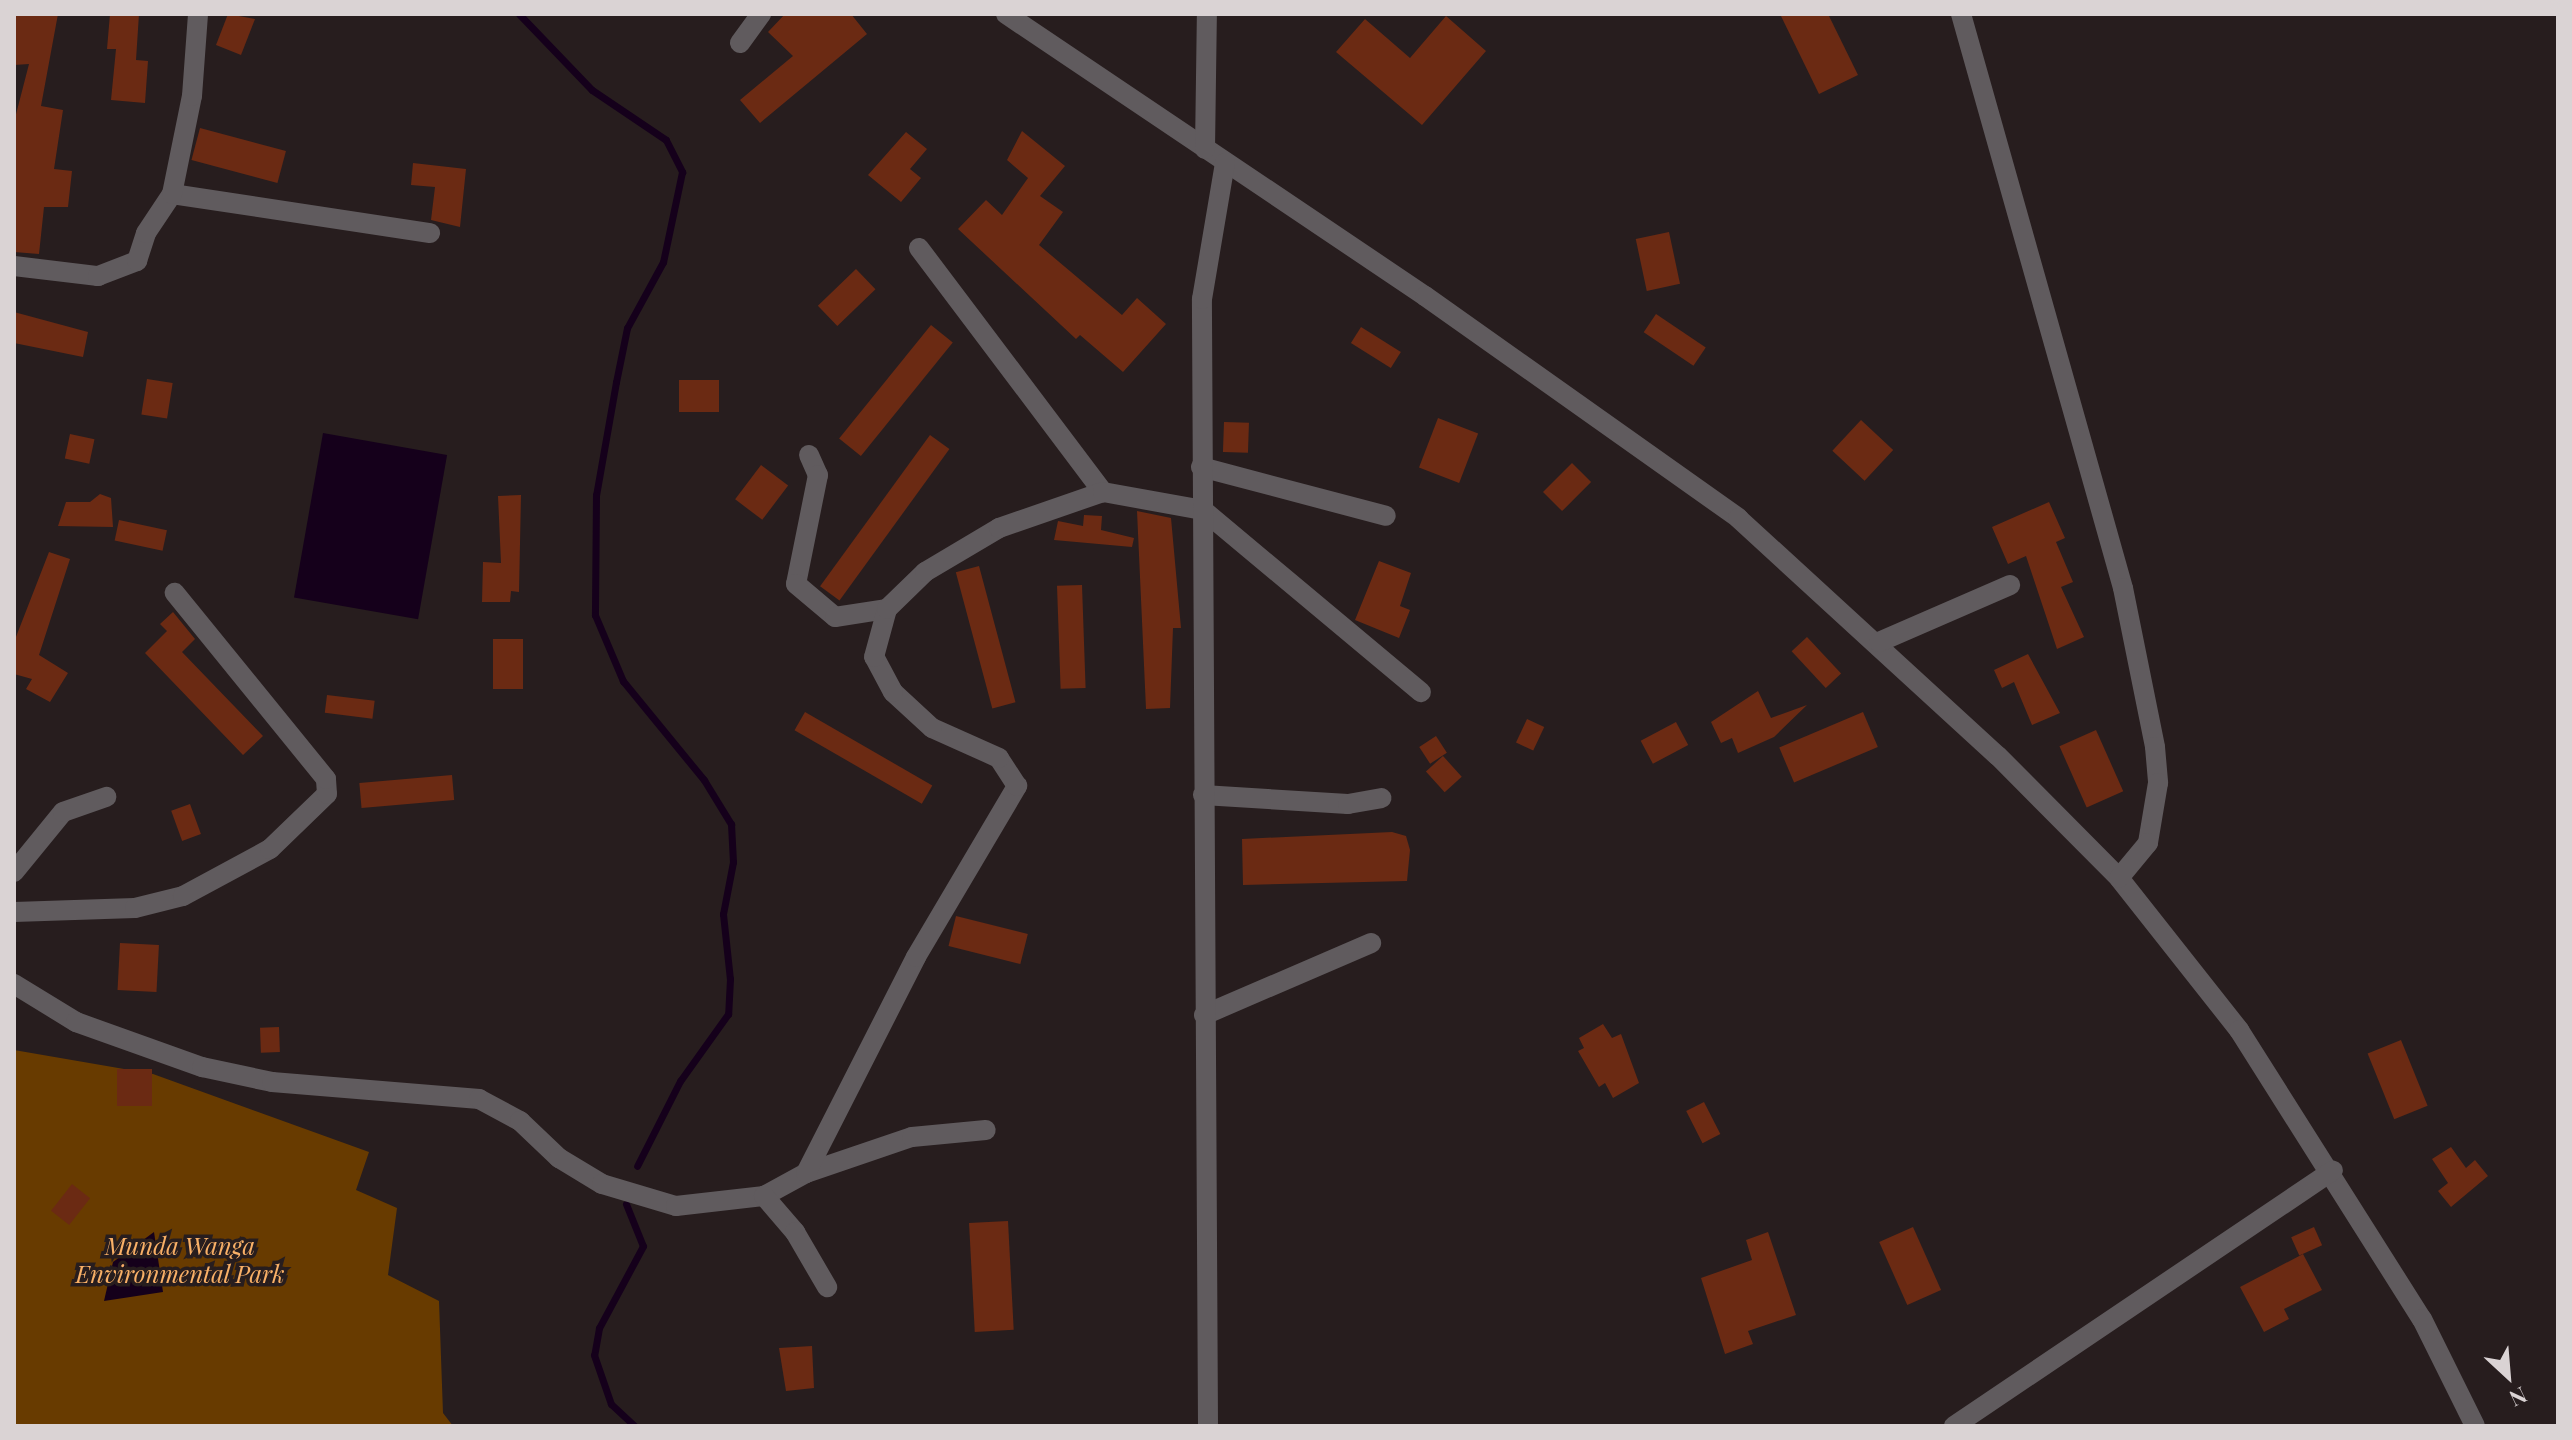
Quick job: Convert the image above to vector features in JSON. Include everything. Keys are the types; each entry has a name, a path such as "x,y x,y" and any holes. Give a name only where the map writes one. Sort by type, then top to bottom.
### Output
{"street":[{"path":"14,266 98,276 124,271 137,261 146,233 172,194 192,96 198,14"},
{"path":"740,43 761,14"},
{"path":"1006,14 1738,518 1879,642 2119,878 2239,1030 2333,1170 2422,1319 2475,1426"},
{"path":"1205,149 1207,14"},
{"path":"1961,14 2123,588 2155,747 2158,783 2148,843 2119,878"},
{"path":"1208,1426 1201,467 1204,273 1225,163"},
{"path":"172,194 430,233"},
{"path":"919,248 1103,492"},
{"path":"809,455 818,475 796,584 835,617 887,609 956,550 1103,492 1203,510 1421,692"},
{"path":"1201,467 1386,516"},
{"path":"1879,642 2010,585"},
{"path":"14,912 135,908 183,896 270,849 327,794 326,779 175,593"},
{"path":"806,1173 916,957 1017,786 999,758 932,728 893,692 874,657 887,609"},
{"path":"1203,795 1348,804 1381,798"},
{"path":"14,872 63,812 106,797"},
{"path":"1204,1015 1371,943"},
{"path":"14,984 76,1022 202,1067 272,1082 479,1099 520,1121 559,1158 602,1184 676,1206 764,1196 806,1173 912,1137 986,1130"},
{"path":"1954,1426 2333,1170"},
{"path":"764,1196 795,1232 827,1287"}],"green space":[{"name":"Munda Wanga Environmental Park","path":"14,1050 153,1074 369,1152 356,1190 397,1208 388,1275 439,1301 443,1413 453,1426 14,1426"}],"shaded area":[{"path":"323,433 447,455 418,619 294,597"},
{"path":"154,1232 163,1292 104,1301 113,1262"}],"building":[{"path":"14,14 58,14 41,106 63,110 54,169 72,171 68,207 44,207 39,254 14,252 14,122 29,64 14,65"},
{"path":"110,14 139,14 136,60 148,61 145,103 111,100 116,49 107,49"},
{"path":"228,14 255,19 241,55 216,45"},
{"path":"785,14 851,14 867,34 760,123 740,100 793,56 768,32"},
{"path":"1780,14 1828,14 1858,75 1819,94"},
{"path":"1446,16 1486,51 1422,125 1336,52 1365,19 1410,58"},
{"path":"200,128 286,151 277,183 191,160"},
{"path":"1022,131 1065,166 1040,196 1063,212 1039,245 1122,315 1137,298 1166,324 1123,372 1080,335 1076,339 958,229 986,200 1002,215 1028,178 1007,160"},
{"path":"906,132 927,149 910,169 921,178 901,202 868,175"},
{"path":"413,163 466,169 460,227 431,220 435,187 411,185"},
{"path":"1669,232 1680,284 1647,291 1636,239"},
{"path":"856,269 875,289 837,326 818,306"},
{"path":"14,312 88,332 83,357 14,343"},
{"path":"1656,314 1706,348 1693,366 1644,332"},
{"path":"931,325 953,343 861,456 839,438"},
{"path":"1361,327 1401,352 1391,368 1351,343"},
{"path":"147,379 173,383 167,419 141,415"},
{"path":"679,380 719,380 719,412 679,412"},
{"path":"1438,418 1478,433 1459,483 1419,467"},
{"path":"1861,420 1893,450 1865,481 1832,451"},
{"path":"1224,422 1249,423 1248,453 1223,452"},
{"path":"70,434 94,439 89,464 65,458"},
{"path":"930,435 949,449 840,600 820,586"},
{"path":"1572,463 1591,482 1562,511 1543,492"},
{"path":"761,465 788,485 762,520 735,499"},
{"path":"100,494 111,498 113,527 58,526 66,502 90,502"},
{"path":"521,495 519,592 511,591 510,602 482,602 483,562 501,563 498,496"},
{"path":"2049,502 2065,538 2056,542 2073,582 2061,587 2084,637 2057,649 2026,556 2008,564 1992,527"},
{"path":"1137,511 1171,518 1181,628 1173,628 1170,708 1146,709"},
{"path":"1084,515 1102,516 1101,530 1134,538 1132,547 1054,540 1058,521 1083,526"},
{"path":"119,520 167,530 163,551 115,541"},
{"path":"49,552 70,559 39,655 68,673 50,702 26,689 32,679 14,674 14,642"},
{"path":"1379,561 1411,573 1400,606 1410,610 1399,638 1355,620"},
{"path":"979,566 1015,702 992,708 956,572"},
{"path":"1082,585 1086,688 1061,689 1057,586"},
{"path":"173,612 195,639 182,652 263,736 243,755 145,653 167,631 160,624"},
{"path":"1807,637 1841,674 1826,688 1792,651"},
{"path":"493,639 523,639 523,689 493,689"},
{"path":"2028,654 2060,713 2032,725 2014,682 2002,688 1994,670"},
{"path":"1758,691 1771,718 1807,705 1774,737 1738,753 1732,738 1721,743 1711,722"},
{"path":"327,695 375,701 372,719 325,713"},
{"path":"805,712 932,786 922,804 794,730"},
{"path":"1863,712 1878,747 1794,783 1779,748"},
{"path":"1527,719 1544,727 1533,751 1516,743"},
{"path":"1676,722 1688,745 1653,764 1641,741"},
{"path":"2096,730 2123,791 2087,807 2059,746"},
{"path":"1436,736 1447,753 1430,764 1419,747"},
{"path":"1443,756 1462,777 1445,792 1426,771"},
{"path":"452,775 454,800 362,808 359,783"},
{"path":"190,804 201,834 182,841 171,811"},
{"path":"1392,832 1406,836 1410,850 1407,881 1243,885 1242,839"},
{"path":"956,916 1028,934 1020,964 949,946"},
{"path":"120,943 159,945 156,992 118,990"},
{"path":"1603,1024 1612,1038 1621,1034 1639,1083 1613,1098 1605,1083 1599,1087 1578,1051 1584,1048 1579,1038"},
{"path":"279,1027 280,1052 261,1053 260,1028"},
{"path":"2401,1040 2428,1106 2394,1119 2368,1053"},
{"path":"117,1069 152,1069 152,1106 117,1106"},
{"path":"1704,1102 1720,1134 1703,1143 1686,1111"},
{"path":"2451,1147 2466,1168 2475,1160 2488,1176 2451,1207 2438,1191 2448,1183 2432,1159"},
{"path":"72,1184 90,1198 69,1225 51,1211"},
{"path":"1008,1221 1014,1330 975,1332 969,1223"},
{"path":"1913,1227 1941,1290 1907,1305 1879,1242"},
{"path":"2314,1227 2322,1245 2299,1255 2291,1237"},
{"path":"1768,1232 1796,1315 1748,1331 1753,1344 1725,1354 1701,1278 1752,1260 1746,1240"},
{"path":"2303,1254 2322,1290 2284,1309 2289,1319 2264,1332 2240,1287"},
{"path":"812,1346 814,1388 786,1391 779,1348"}],"waterway":[{"path":"519,14 592,90 666,140 682,172 663,262 627,328 616,382 596,495 595,615 623,681 704,780 731,824 733,862 723,914 730,979 728,1014 680,1081 637,1166"},
{"path":"626,1204 643,1246 599,1328 594,1355 611,1404 635,1426"}]}
